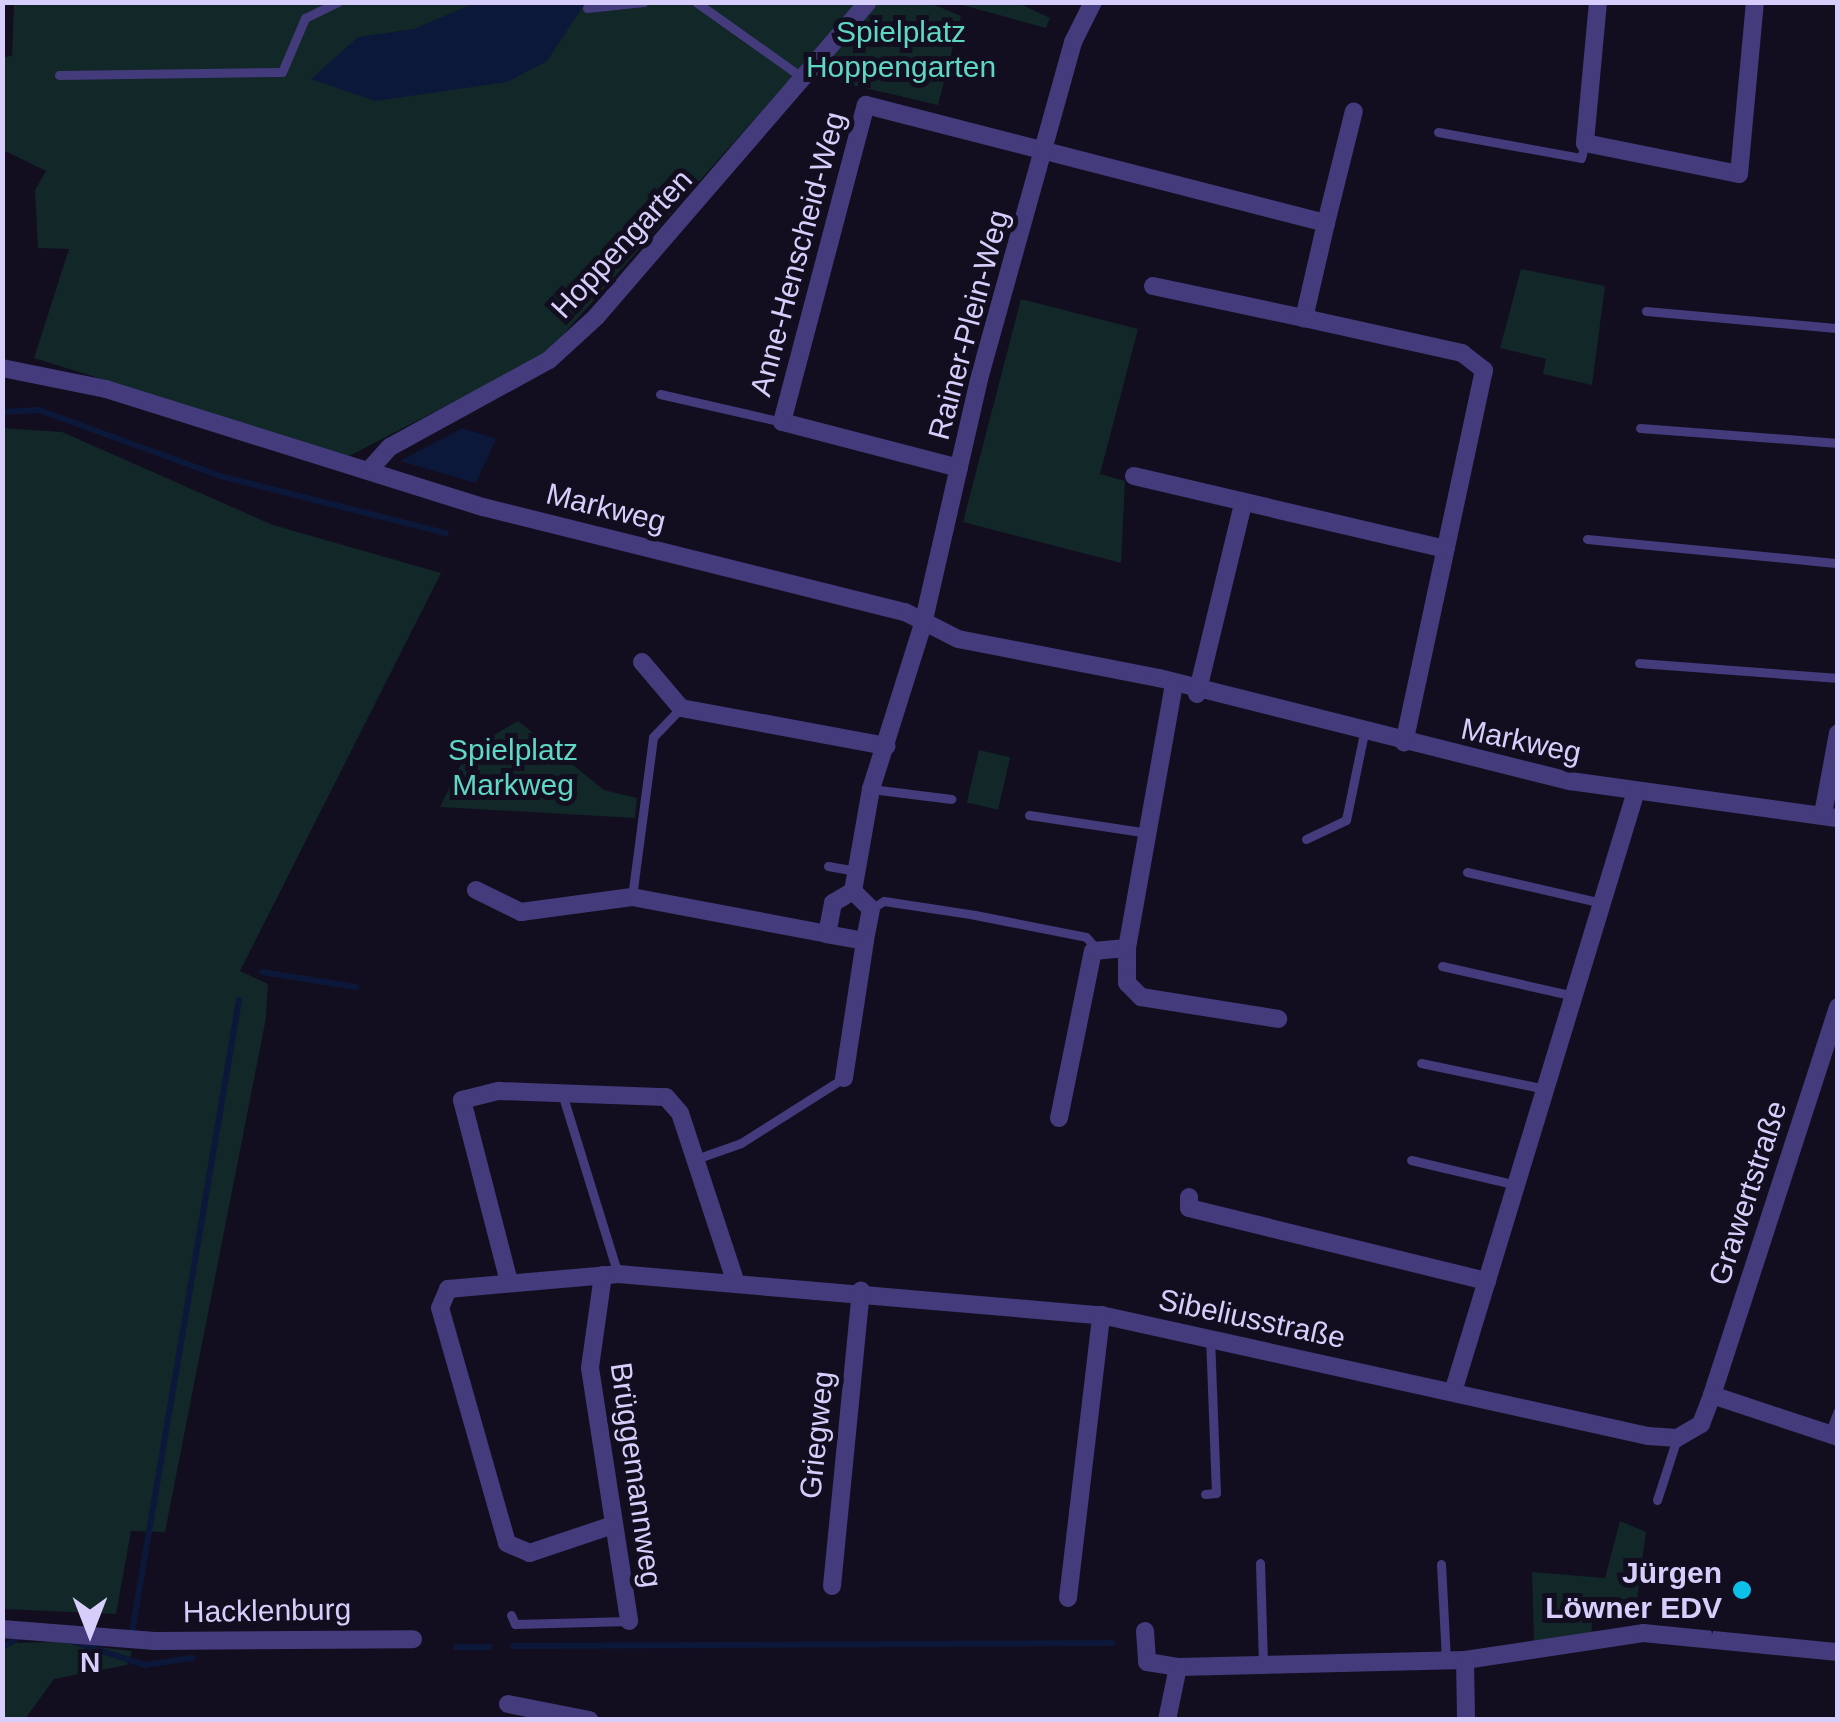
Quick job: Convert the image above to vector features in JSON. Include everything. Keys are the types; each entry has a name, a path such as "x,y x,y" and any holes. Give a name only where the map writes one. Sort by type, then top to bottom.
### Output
{"street":[{"name":"Hoppengarten","path":"370,469 390,448 548,360 806,79 868,2"},
{"name":"Rainer-Plein-Weg","path":"853,891 870,790 923,624 960,468 1073,42 1092,2"},
{"path":"1598,2 1585,143 1739,174 1755,2"},
{"name":"Anne-Henscheid-Weg","path":"960,468 782,422 866,105 1045,151"},
{"path":"1304,318 1354,112"},
{"path":"1045,151 1326,223"},
{"path":"1152,286 1304,318 1480,364 1484,380 1404,742"},
{"name":"Markweg","path":"2,368 106,388 370,469 923,624 1198,694 1636,791 1830,816"},
{"path":"1134,476 1446,550"},
{"path":"1198,694 1243,504"},
{"path":"642,662 681,708 887,746"},
{"path":"1127,983 1127,948 1142,832 1174,685"},
{"path":"1830,816 1838,733"},
{"path":"1454,1392 1636,791"},
{"path":"476,890 521,912 632,897 864,941"},
{"path":"827,934 832,903 853,891 871,909 844,1078"},
{"path":"1059,1118 1082,990 1092,979 1096,948 1127,948"},
{"path":"1092,979 1127,983 1141,997 1278,1020"},
{"name":"Grawertstraße","path":"1712,1395 1838,1007"},
{"path":"508,1278 462,1100 499,1091 564,1100 666,1097 696,1158 736,1280"},
{"path":"1189,1197 1189,1208 1488,1281"},
{"name":"Sibeliusstraße","path":"613,1525 530,1554 507,1543 440,1308 448,1288 508,1278 611,1274 861,1290 1102,1315 1676,1438"},
{"name":"Brüggemannweg","path":"611,1274 590,1368 629,1621"},
{"name":"Griegweg","path":"832,1586 861,1290"},
{"path":"1068,1598 1102,1315"},
{"path":"1676,1438 1701,1424 1712,1395 1833,1435"},
{"name":"Hacklenburg","path":"2,1628 155,1641 413,1639"},
{"path":"1144,1631 1147,1662 1178,1668 1263,1662 1455,1660 1642,1632 1838,1652"},
{"path":"1455,1660 1466,1720"},
{"path":"1166,1720 1178,1668"},
{"path":"508,1704 590,1720"}],"lane":[{"path":"59,75 282,72 305,18 338,2"},
{"path":"587,8 644,2"},
{"path":"696,2 806,79"},
{"path":"1438,132 1581,158 1585,143"},
{"path":"1646,311 1838,328"},
{"name":"Anne-Henscheid-Weg","path":"660,394 782,422"},
{"path":"1640,428 1838,444"},
{"path":"1587,539 1838,563"},
{"path":"1638,663 1838,678"},
{"path":"632,897 654,737 681,708"},
{"path":"1306,839 1346,820 1364,733"},
{"path":"870,790 951,800"},
{"path":"1029,815 1142,832"},
{"path":"828,866 856,871"},
{"path":"1467,872 1602,903"},
{"path":"871,909 884,901 976,915 1086,937 1096,948"},
{"path":"1442,966 1574,996"},
{"path":"1421,1063 1545,1089"},
{"path":"696,1158 741,1144 844,1078"},
{"path":"564,1100 611,1274"},
{"path":"1411,1160 1517,1185"},
{"path":"1205,1494 1216,1492 1210,1338"},
{"path":"1833,1435 1838,1411"},
{"path":"1656,1500 1676,1438"},
{"path":"1260,1563 1263,1662"},
{"path":"1441,1564 1455,1660"},
{"name":"Brüggemannweg","path":"512,1615 515,1624 629,1621"}],"green space":[{"path":"14,3 856,5 546,354 349,456 34,358 69,249 38,248 35,190 46,171 3,150 2,57 12,56"},
{"name":"Spielplatz Hoppengarten","path":"874,3 930,3 961,16 938,105 814,76"},
{"path":"955,3 1018,3 1050,18 1046,28"},
{"path":"1521,269 1605,286 1592,385 1543,374 1546,359 1500,348"},
{"path":"1021,299 1138,329 1100,474 1125,481 1121,563 963,522"},
{"path":"2,428 62,432 273,525 441,573 240,971 268,984 266,1018 165,1532 131,1531 116,1614 3,1609"},
{"name":"Spielplatz Markweg","path":"518,721 604,790 637,798 635,818 440,807 468,750"},
{"path":"979,750 1010,757 998,810 967,803"},
{"path":"1620,1521 1646,1532 1635,1614 1593,1614 1591,1636 1534,1641 1532,1572 1605,1578"},
{"path":"56,1642 132,1651 127,1665 54,1679 25,1719 3,1719 2,1643"}],"water":[{"path":"477,2 585,3 547,61 507,82 375,101 311,79 358,37 414,29"},
{"path":"462,428 496,439 476,483 400,461"}],"waterway":[{"path":"2,412 39,410 220,476 446,533"},
{"path":"262,972 356,987"},
{"path":"132,1632 239,1000"},
{"path":"2,1648 17,1638"},
{"path":"74,1642 145,1665 192,1658"},
{"path":"513,1646 1112,1643"},
{"path":"456,1647 490,1647"}],"place":[{"name":"Jürgen Löwner EDV","path":"1742,1590"}]}
